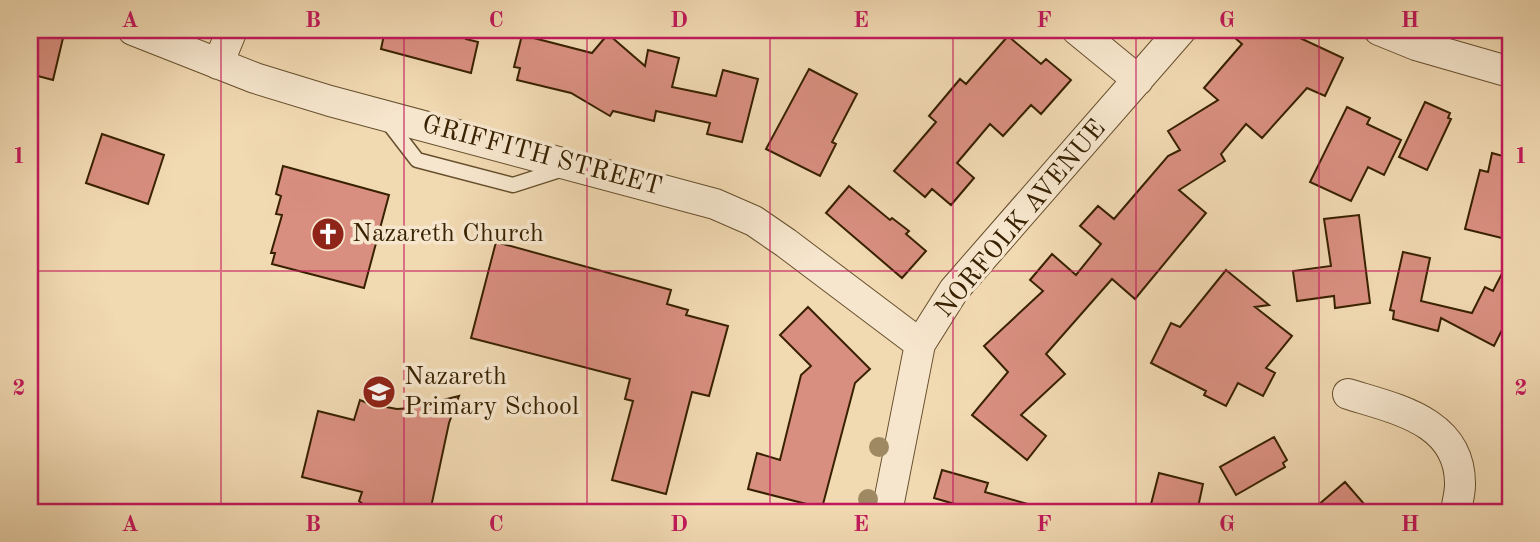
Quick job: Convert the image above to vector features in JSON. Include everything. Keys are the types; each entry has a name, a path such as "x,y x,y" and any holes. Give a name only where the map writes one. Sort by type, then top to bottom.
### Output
{"street":[{"name":"GRIFFITH STREET","path":"133,30 218,64 330,101 703,200 754,221 920,344"},
{"path":"218,64 232,30"},
{"path":"1077,30 1138,80"},
{"name":"NORFOLK AVENUE","path":"887,512 920,344 954,290 1181,30"},
{"path":"1379,30 1416,46 1510,72"},
{"path":"1348,394 1417,416 1439,430 1455,457 1460,484 1456,512"}],"building":[{"path":"33,30 63,38 53,80 30,74 30,42"},
{"path":"385,30 468,30 466,39 478,42 471,73 381,49"},
{"path":"1226,30 1283,30 1343,58 1325,96 1307,88 1262,138 1246,124 1221,154 1225,161 1179,190 1206,213 1135,299 1112,279 1046,354 1065,374 1021,415 1046,436 1027,460 972,415 1008,372 984,346 1043,291 1030,280 1052,254 1076,275 1101,244 1080,226 1098,206 1114,219 1168,156 1180,150 1168,131 1218,100 1204,88 1242,44"},
{"path":"608,34 645,66 648,50 679,58 672,87 716,96 723,70 758,79 742,142 707,134 710,123 656,111 654,121 613,111 610,116 571,93 517,80 520,68 514,67 522,35 592,53"},
{"path":"1008,36 1041,64 1046,59 1071,80 1041,114 1031,105 1003,136 990,124 957,163 974,178 951,205 932,189 925,197 894,171 936,122 929,116 960,79 966,84"},
{"path":"809,69 857,94 832,142 836,144 820,176 766,149"},
{"path":"1425,102 1450,113 1448,118 1451,119 1427,170 1399,157"},
{"path":"1347,107 1370,118 1367,124 1401,140 1384,175 1368,167 1351,201 1310,182"},
{"path":"102,134 164,155 148,204 86,183"},
{"path":"1492,153 1510,158 1510,240 1465,229 1480,170 1488,172"},
{"name":"Nazareth Church","path":"283,166 389,195 364,288 272,264 275,253 271,253 282,215 276,214 281,196 276,194"},
{"path":"849,186 890,220 892,218 909,231 906,234 926,251 902,278 826,213"},
{"path":"1359,215 1370,303 1335,308 1334,296 1297,301 1293,271 1331,266 1324,219"},
{"path":"496,242 671,290 667,304 688,310 686,315 728,326 709,396 692,392 666,494 612,480 633,401 625,399 630,379 471,338"},
{"path":"1403,252 1430,258 1421,301 1472,313 1485,287 1493,291 1510,258 1510,330 1504,326 1494,346 1441,318 1438,331 1393,319 1394,311 1390,310"},
{"path":"1226,270 1269,305 1255,307 1292,336 1266,368 1275,373 1263,396 1238,383 1226,406 1204,395 1206,391 1151,363 1171,323 1180,327"},
{"path":"808,307 870,369 855,383 822,508 748,489 757,453 780,460 801,375 811,366 780,335"},
{"path":"459,396 449,423 430,512 374,512 359,501 362,492 302,477 318,411 354,420 360,400 397,409"},
{"path":"1274,437 1287,460 1283,463 1285,467 1236,495 1220,467"},
{"path":"942,470 988,483 985,492 1035,506 1034,512 956,512 958,505 934,498"},
{"path":"1159,473 1203,484 1197,512 1149,512"},
{"path":"1345,482 1371,512 1310,512"}],"place":[{"name":"Nazareth Church","path":"328,234"},
{"name":"Nazareth Primary School","path":"379,392"}]}
